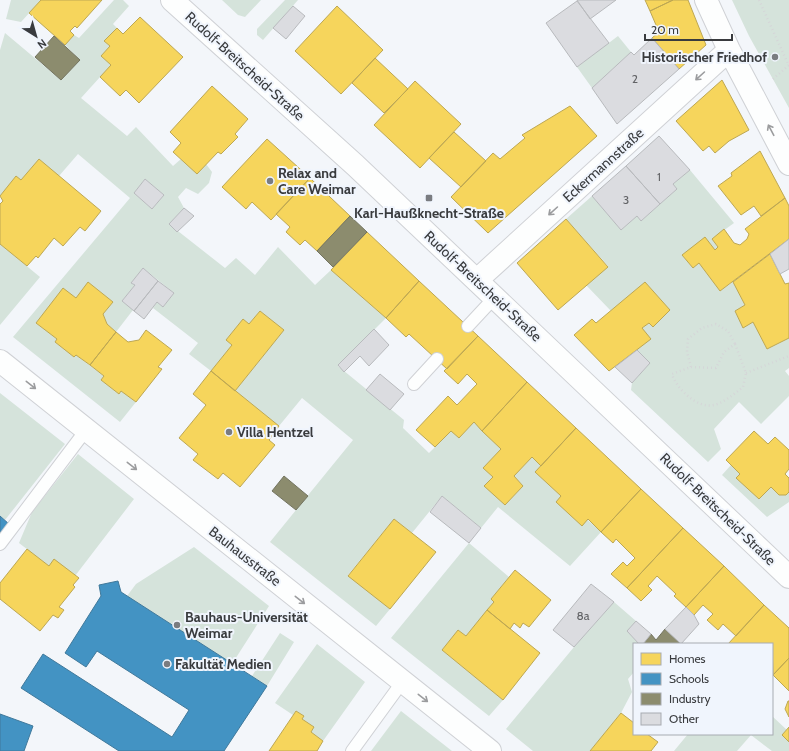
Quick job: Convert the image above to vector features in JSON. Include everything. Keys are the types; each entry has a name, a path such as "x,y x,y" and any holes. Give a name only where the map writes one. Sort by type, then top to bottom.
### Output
{"street":[{"name":"Rudolf-Breitscheid-Straße","path":"172,0 355,165 789,577"},
{"path":"706,0 729,50 789,164"},
{"name":"Eckermannstraße","path":"477,280 729,50"},
{"name":"Bauhausstraße","path":"0,361 490,751"}],"lane":[{"path":"468,326 495,297"},
{"path":"414,384 436,359"},
{"path":"0,544 86,430"},
{"path":"352,751 402,681"}],"path":[{"path":"759,0 789,65 773,78"},
{"path":"691,367 686,352 688,339 702,328 716,324 728,331 735,344 746,373 743,388 728,399 712,406 693,401 675,384 672,374 691,367 716,368 724,352 735,344"},
{"path":"746,373 789,356"}],"shaded area":[{"path":"11,0 41,0 21,22 6,19"},
{"path":"114,0 123,0 129,6 113,24 117,28 104,41 110,46 101,56 111,65 81,98 127,136 136,127 173,166 181,159 206,164 212,172 209,183 198,194 186,188 178,197 184,208 169,224 225,268 236,258 255,275 278,247 315,285 331,270 386,318 338,366 404,420 403,428 429,453 451,431 459,438 474,422 501,449 483,468 493,477 485,486 505,505 523,486 514,476 532,457 541,466 535,472 601,532 570,566 498,507 481,528 442,496 412,533 394,519 348,575 390,609 376,626 270,542 353,440 302,398 279,426 235,391 284,330 260,311 249,324 243,319 226,340 232,345 211,371 189,354 198,343 153,308 157,302 163,307 174,293 143,268 131,283 135,285 122,301 133,310 116,332 107,324 103,314 113,302 88,282 76,298 63,289 36,323 57,339 55,342 74,357 76,355 104,376 101,380 119,394 121,391 136,402 120,422 13,337 130,198 78,154 59,176 39,159 21,180 16,177 0,196 0,50 5,33 61,80 80,60 65,45 74,35 79,38","holes":["145,179 164,195 152,209 134,193"]},
{"path":"222,0 261,0 245,17 238,15"},
{"path":"285,0 298,0 263,40 257,35 257,29"},
{"name":"Historischer Friedhof","path":"732,0 789,0 789,108 749,36"},
{"path":"618,36 631,52 592,88 577,67"},
{"path":"690,170 734,223 712,239 718,247 715,250 682,255 693,268 699,263 720,291 733,282 745,305 735,311 743,327 753,322 767,349 789,338 789,368 785,371 789,376 789,396 761,424 739,402 714,429 721,449 708,462 631,390 632,383 650,363 637,350 642,328 649,323 653,327 670,310 645,282 611,311 586,285 608,266 566,219 592,196 621,230 637,216 641,221 677,189 673,184"},
{"path":"0,244 40,277 0,325"},
{"path":"0,393 65,444 5,520 0,516"},
{"path":"78,454 134,499 75,576 49,566 19,543 32,512"},
{"path":"731,465 740,474 737,478 759,499 771,487 779,495 786,495 789,492 789,502 767,517 722,475"},
{"path":"469,543 509,577 491,599 494,602 466,636 458,630 442,650 503,700 489,716 391,638"},
{"path":"194,547 269,606 232,664 127,596 136,584"},
{"path":"614,602 636,621 627,631 638,643 633,643 633,673 628,679 632,692 621,713 590,751 533,751 506,729 574,647"},
{"path":"280,633 294,642 267,686 252,676"},
{"path":"317,644 365,682 323,741 311,732 314,727 302,719 304,716 296,711 293,715 275,703"},
{"path":"401,711 452,751 371,751"},
{"path":"773,717 787,730 782,735 789,742 789,751 772,751 751,735 773,735"},
{"path":"687,735 751,735 737,751 674,751"}],"building: Homes":[{"path":"41,0 102,0 77,28 75,26 70,31 74,35 65,45 29,13"},
{"path":"645,0 673,0 650,11"},
{"path":"673,0 688,0 706,45 679,69 652,38 659,32 650,11"},
{"path":"337,6 383,50 341,94 295,51"},
{"path":"140,17 183,57 139,103 126,90 120,96 100,77 111,65 101,56 110,46 104,41 117,28 123,34"},
{"path":"375,58 408,89 384,113 352,83"},
{"path":"722,80 749,130 729,141 715,153 709,146 703,151 676,121"},
{"path":"415,81 461,124 420,168 374,125"},
{"path":"212,86 248,119 235,134 238,137 221,154 218,152 197,174 173,152 181,143 170,132"},
{"path":"570,106 597,136 488,233 451,197 493,153 500,159 525,138 522,135"},
{"path":"454,132 486,161 461,187 429,158"},
{"path":"267,139 310,178 271,220 252,202 246,209 222,187"},
{"path":"760,151 785,198 761,216 754,206 741,215 718,186 732,176 731,173"},
{"path":"39,159 101,211 85,231 80,227 63,246 54,238 38,258 36,256 27,266 0,244 0,204 3,201 0,196 16,176 21,180"},
{"path":"310,178 350,216 317,251 305,240 300,245 286,232 290,227 276,214"},
{"path":"785,198 789,206 789,239 720,291 699,263 693,268 682,255 705,237 715,250 718,247 712,239 724,229 734,243 740,245 747,239 749,234 745,229"},
{"path":"566,219 608,267 558,310 517,263"},
{"path":"367,232 419,281 386,318 331,270"},
{"path":"770,254 785,284 789,283 789,338 767,349 753,322 743,328 735,311 745,305 733,282"},
{"path":"419,281 478,336 447,369 409,334 406,337 386,318"},
{"path":"88,282 113,302 103,314 107,324 116,332 90,365 76,355 74,357 55,342 57,339 36,323 63,288 76,298"},
{"path":"645,282 670,310 653,327 649,323 642,328 651,339 609,371 574,335 592,319 596,323"},
{"path":"260,311 284,330 235,391 211,371 232,345 226,340 243,319 249,324"},
{"path":"146,330 172,350 158,367 162,369 136,402 121,391 119,394 101,380 104,376 90,365 116,332 128,342 139,340"},
{"path":"478,336 527,382 482,431 474,422 459,438 451,431 435,447 416,430 448,396 457,405 477,384 467,374 458,384 444,371"},
{"name":"Villa Hentzel","path":"211,371 279,426 269,440 275,445 240,487 223,473 218,479 193,460 198,454 179,438 206,405 193,394"},
{"path":"527,382 576,428 541,466 532,457 514,476 523,486 505,505 484,486 493,477 483,468 501,449 482,431"},
{"path":"576,428 641,489 601,532 588,519 582,526 556,502 561,496 535,472"},
{"path":"754,431 768,444 775,437 789,450 789,469 785,474 789,478 789,492 786,495 779,495 771,487 759,499 736,478 740,474 726,460"},
{"path":"641,489 683,528 627,588 611,574 623,562 627,566 635,558 616,539 613,543 601,532"},
{"path":"394,519 436,552 390,609 348,576"},
{"path":"683,528 724,566 686,607 674,596 676,594 657,576 648,586 652,590 641,601 627,588"},
{"path":"27,549 49,566 54,559 79,578 73,585 75,587 59,607 64,610 58,618 53,615 40,631 0,599 0,583"},
{"path":"724,566 764,605 736,636 723,624 718,630 707,620 713,614 703,605 694,615 686,607"},
{"path":"515,570 551,600 529,627 523,623 520,628 514,623 510,629 487,610 494,602 491,599"},
{"path":"764,605 789,628 789,658 773,675 773,643 729,643"},
{"path":"487,610 540,653 503,700 442,650 458,630 466,636"},
{"path":"789,658 789,691 773,675"},
{"path":"789,701 789,717 785,709"},
{"path":"296,711 304,716 302,719 314,727 311,732 323,741 317,751 269,751"},
{"path":"621,713 633,722 633,735 648,735 658,742 651,751 590,751"},
{"path":"789,727 789,742 782,735"}],"building: Schools":[{"path":"0,516 9,524 0,536"},
{"path":"118,581 121,592 267,686 224,751 119,751 21,688 43,654 172,737 189,710 97,651 86,667 65,653 101,596 99,585"},
{"path":"0,714 33,726 24,751 0,751"}],"building: Industry":[{"path":"54,36 80,60 61,80 35,57"},
{"path":"350,216 367,232 333,267 317,251"},
{"path":"284,476 308,496 296,510 272,491"},
{"path":"665,629 680,643 644,643 651,634 656,640"}],"building: Other":[{"path":"577,0 616,0 590,19"},
{"path":"577,1 609,43 577,67 546,23"},
{"path":"293,6 305,16 286,39 273,28"},
{"path":"652,38 679,69 617,124 592,88 631,52 634,55"},
{"path":"659,136 690,170 673,184 677,189 660,204 626,166"},
{"path":"626,166 660,204 641,221 637,216 621,230 592,196"},
{"path":"145,179 164,195 152,209 134,193"},
{"path":"184,208 194,216 177,232 169,224"},
{"path":"789,239 789,269 780,274 770,254"},
{"path":"143,268 158,281 134,311 122,301 135,285 131,283"},
{"path":"158,281 174,293 163,307 157,302 144,319 134,311"},
{"path":"374,329 389,345 369,366 360,356 344,372 338,365"},
{"path":"637,350 650,363 632,383 615,367"},
{"path":"380,374 404,394 390,410 366,390"},
{"path":"442,496 481,528 469,543 430,512"},
{"path":"591,584 614,602 574,647 553,630"},
{"path":"686,607 694,615 699,624 682,643 680,643 665,629"},
{"path":"636,621 651,634 644,643 638,643 627,631"}],"place":[{"name":"Historischer Friedhof","path":"775,57"},
{"name":"Relax and Care Weimar","path":"270,181"},
{"name":"Karl-Haußknecht-Straße","path":"429,198"},
{"name":"Villa Hentzel","path":"229,432"},
{"name":"Bauhaus-Universität Weimar","path":"177,625"},
{"name":"Fakultät Medien","path":"167,664"}]}
